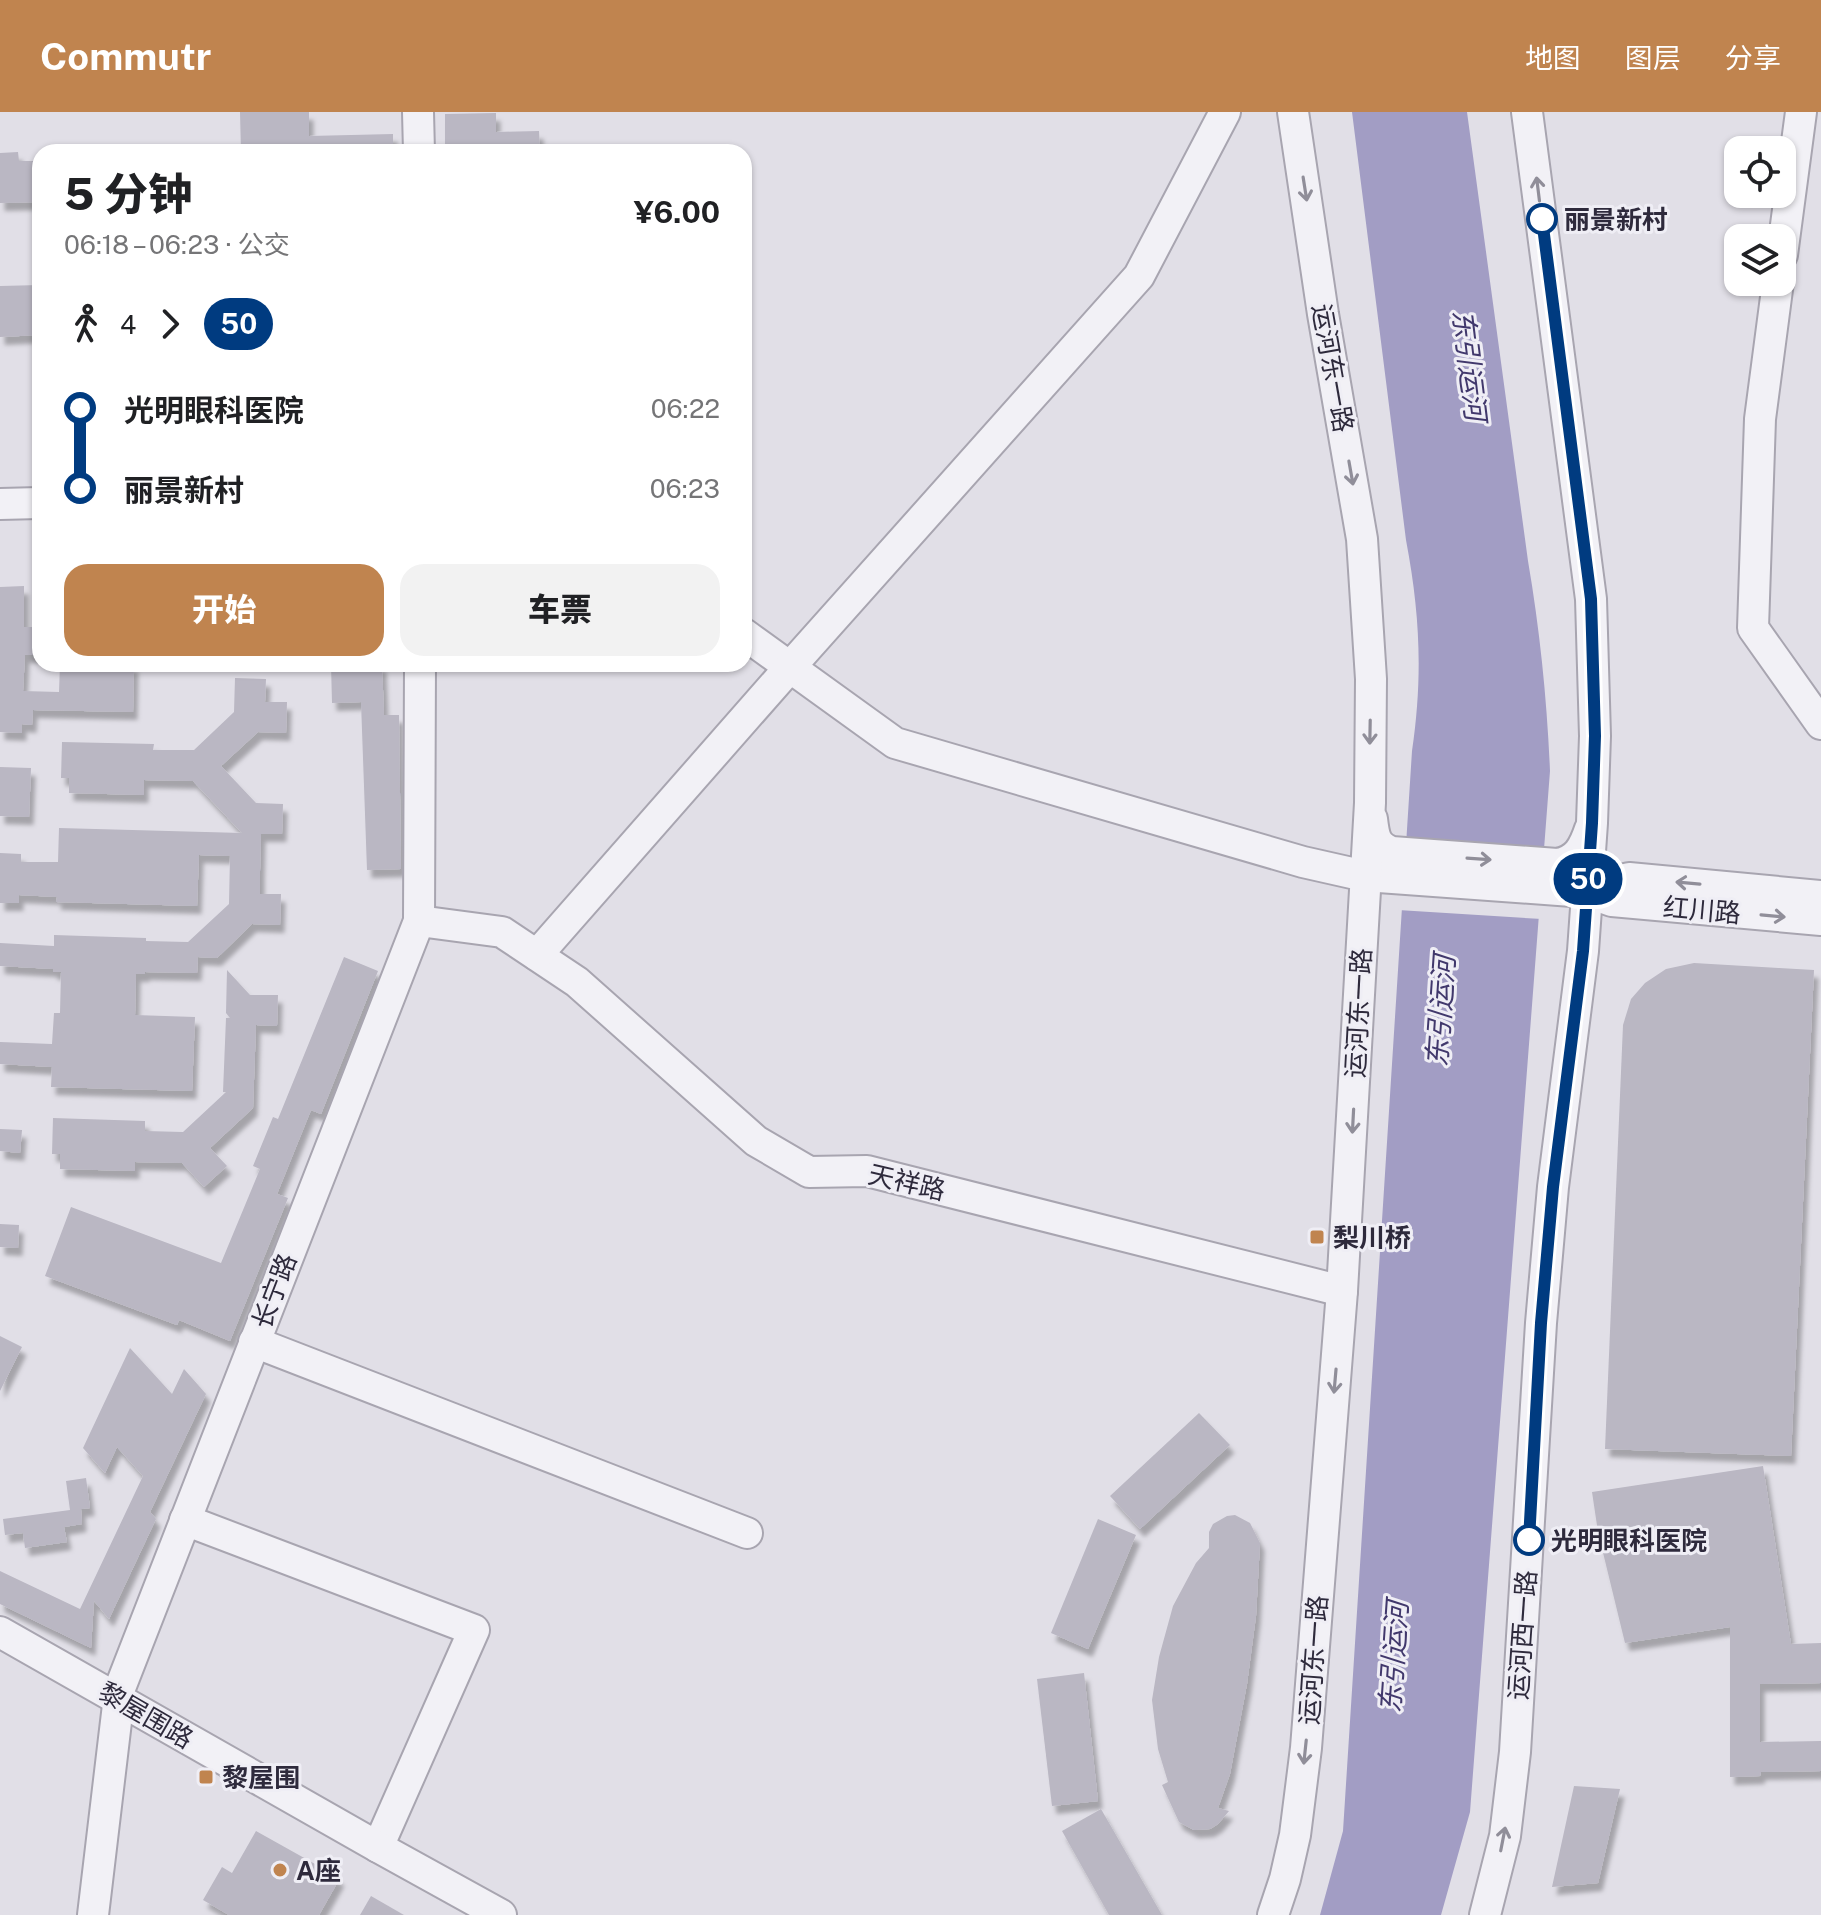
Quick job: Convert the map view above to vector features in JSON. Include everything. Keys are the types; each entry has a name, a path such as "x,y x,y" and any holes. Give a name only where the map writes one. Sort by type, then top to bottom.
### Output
{"street":[{"path":"418,112 419,144"},
{"path":"537,955 1139,276 1225,112"},
{"name":"运河东一路","path":"1273,1915 1295,1835 1304,1761 1342,1291 1370,803 1371,679 1362,539 1323,314 1293,112"},
{"name":"运河西一路","path":"1485,1915 1505,1836 1515,1752 1542,1308 1553,1187 1583,951 1595,736 1591,599 1527,112"},
{"path":"1786,224 1801,112"},
{"path":"1776,296 1760,419 1753,628 1821,724"},
{"path":"0,504 32,503"},
{"name":"红川路","path":"752,640 895,743 1303,862 1365,876 1400,866 1554,877 1572,891 1629,878 1821,896"},
{"name":"长宁路","path":"93,1915 120,1688 419,921 420,672"},
{"path":"1370,803 1373,832 1378,844 1400,866"},
{"path":"1554,877 1580,852 1592,823"},
{"name":"红川路","path":"1587,888 1612,901 1633,904 1821,920"},
{"name":"天祥路","path":"419,921 502,932 577,982 756,1141 809,1172 867,1171 1342,1291"},
{"path":"254,1342 747,1533"},
{"path":"185,1520 474,1630 378,1847"},
{"name":"黎屋围路","path":"0,1632 501,1915"}],"water":[{"name":"东引运河","path":"1352,112 1467,112 1539,639 1550,771 1470,1812 1441,1915 1320,1915 1343,1831 1419,671 1414,594"}],"pier":[{"path":"1403,838 1548,848 1542,919 1398,910"}],"building":[{"path":"240,112 309,112 309,136 393,134 393,144 241,144"},
{"path":"496,113 496,132 539,131 540,144 445,144 445,114"},
{"path":"18,152 19,161 32,161 32,202 0,203 0,153"},
{"path":"32,285 32,335 0,337 0,286"},
{"path":"24,586 24,627 32,627 32,655 25,655 23,691 59,692 60,672 134,672 133,712 33,710 32,725 22,724 22,733 0,732 0,587"},
{"path":"331,672 382,672 384,715 399,715 401,869 367,870 361,702 332,703"},
{"path":"235,678 266,679 265,702 287,702 286,733 258,732 221,766 256,803 283,804 282,834 261,834 260,871 260,894 281,894 280,925 252,924 217,958 198,957 197,973 136,974 135,1015 195,1017 192,1091 51,1087 52,1067 0,1064 0,1042 52,1044 54,1013 60,1013 61,972 0,966 0,943 54,946 54,935 188,942 229,904 230,856 199,855 197,906 56,902 57,897 19,895 19,903 0,903 0,853 21,854 21,862 58,862 59,828 242,833 193,781 144,780 144,795 69,793 69,778 61,778 62,742 154,744 153,750 194,750 234,712"},
{"path":"0,767 31,768 29,817 0,816"},
{"path":"344,957 378,971 321,1114 311,1110 277,1194 288,1198 230,1341 179,1320 177,1325 45,1276 71,1207 221,1263 260,1169 253,1166 273,1117 278,1119"},
{"path":"1694,963 1814,970 1791,1456 1605,1449 1623,1025 1631,999 1645,983 1666,969"},
{"path":"227,970 250,995 278,995 277,1026 256,1025 253,1108 210,1148 227,1166 204,1187 182,1163 135,1162 135,1171 60,1169 60,1154 52,1154 53,1118 145,1121 145,1131 183,1132 226,1092 223,1092 226,1018 230,1018 226,1013"},
{"path":"0,1129 22,1130 20,1153 0,1151"},
{"path":"0,1224 19,1225 18,1248 0,1247"},
{"path":"0,1336 22,1347 0,1391"},
{"path":"130,1348 172,1394 184,1369 206,1394 150,1512 156,1519 109,1619 94,1601 91,1648 0,1604 0,1571 80,1609 143,1476 117,1447 105,1473 83,1448"},
{"path":"1199,1413 1230,1445 1140,1529 1110,1496"},
{"path":"1763,1466 1791,1644 1821,1643 1821,1683 1760,1684 1760,1742 1821,1741 1821,1771 1761,1772 1760,1776 1730,1777 1730,1627 1625,1643 1598,1532 1592,1492"},
{"path":"86,1478 90,1508 81,1509 82,1524 64,1527 67,1542 25,1548 23,1533 5,1535 3,1519 70,1510 66,1481"},
{"path":"1235,1515 1250,1523 1260,1543 1256,1616 1230,1774 1218,1808 1229,1811 1210,1829 1194,1830 1179,1822 1162,1785 1168,1782 1158,1749 1152,1700 1159,1657 1173,1606 1196,1563 1209,1548 1209,1532 1213,1524"},
{"path":"1098,1519 1136,1535 1088,1649 1051,1633"},
{"path":"1084,1673 1098,1801 1052,1806 1037,1679"},
{"path":"1574,1786 1620,1789 1598,1883 1552,1887"},
{"path":"1101,1809 1162,1915 1109,1915 1062,1831"},
{"name":"A座","path":"256,1831 340,1878 319,1915 229,1915 203,1900 222,1867 232,1873"},
{"path":"371,1896 404,1915 360,1915"}],"bus line":[{"name":"50","path":"1529,1540 1541,1323 1553,1187 1583,951 1595,736 1591,599 1542,219"}],"place":[{"name":"丽景新村","path":"1542,219"},
{"name":"梨川桥","path":"1317,1237"},
{"name":"光明眼科医院","path":"1529,1540"},
{"name":"黎屋围","path":"206,1777"},
{"name":"A座","path":"280,1870"}]}
